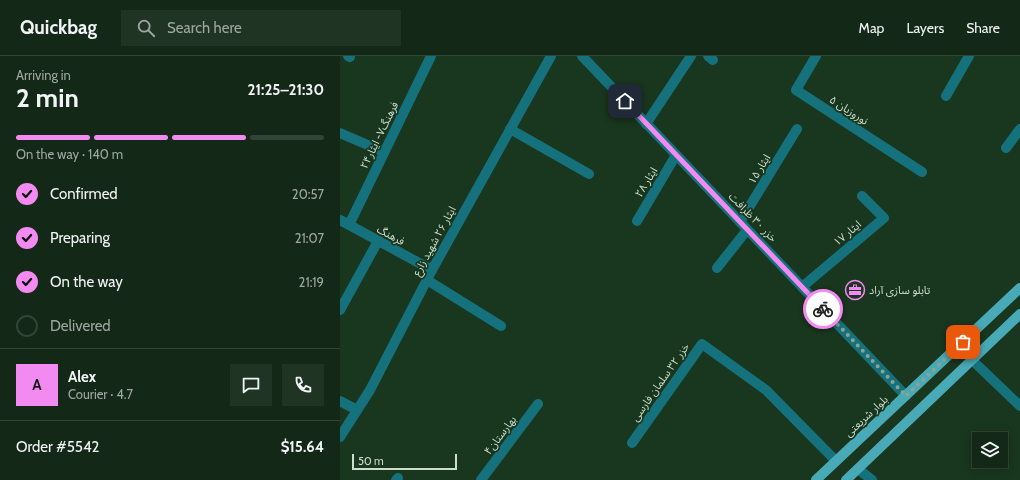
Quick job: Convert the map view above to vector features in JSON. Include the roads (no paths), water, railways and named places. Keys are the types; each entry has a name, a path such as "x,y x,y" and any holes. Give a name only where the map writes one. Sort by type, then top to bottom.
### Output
{"main road":[{"name":"بلوار شریعتی","path":"816,480 1020,288"},
{"path":"846,480 1020,314"}],"street":[{"name":"فرهنگ۷- ایثار۲۴","path":"345,223 384,152 431,56"},
{"name":"ایثار ۲۶ شهید زارع","path":"340,437 370,390 432,270 551,56"},
{"name":"خزر ۳۰ ظرافت","path":"582,56 906,396"},
{"path":"646,124 691,56"},
{"name":"نوروزیان ۵","path":"816,56 796,90 922,172"},
{"path":"946,96 968,56"},
{"path":"510,129 589,174"},
{"name":"ایثار ۱۵","path":"717,268 744,226 797,129"},
{"path":"1006,148 1020,129"},
{"path":"340,133 384,152"},
{"name":"ایثار ۲۸","path":"637,221 676,155"},
{"name":"ایثار ۱۷","path":"802,287 884,218 862,196"},
{"name":"فرهنگ","path":"345,223 432,270"},
{"path":"340,310 378,241"},
{"path":"427,280 501,326"},
{"name":"خزر ۳۲ سلمان فارسی","path":"632,443 702,344 766,390 836,461"},
{"path":"972,360 1020,406"},
{"path":"340,401 358,410"},
{"name":"بهارستان۴","path":"481,480 538,404"},
{"path":"858,469 872,480"}],"place":[{"name":"تابلو سازی آراد","path":"855,290"}]}
